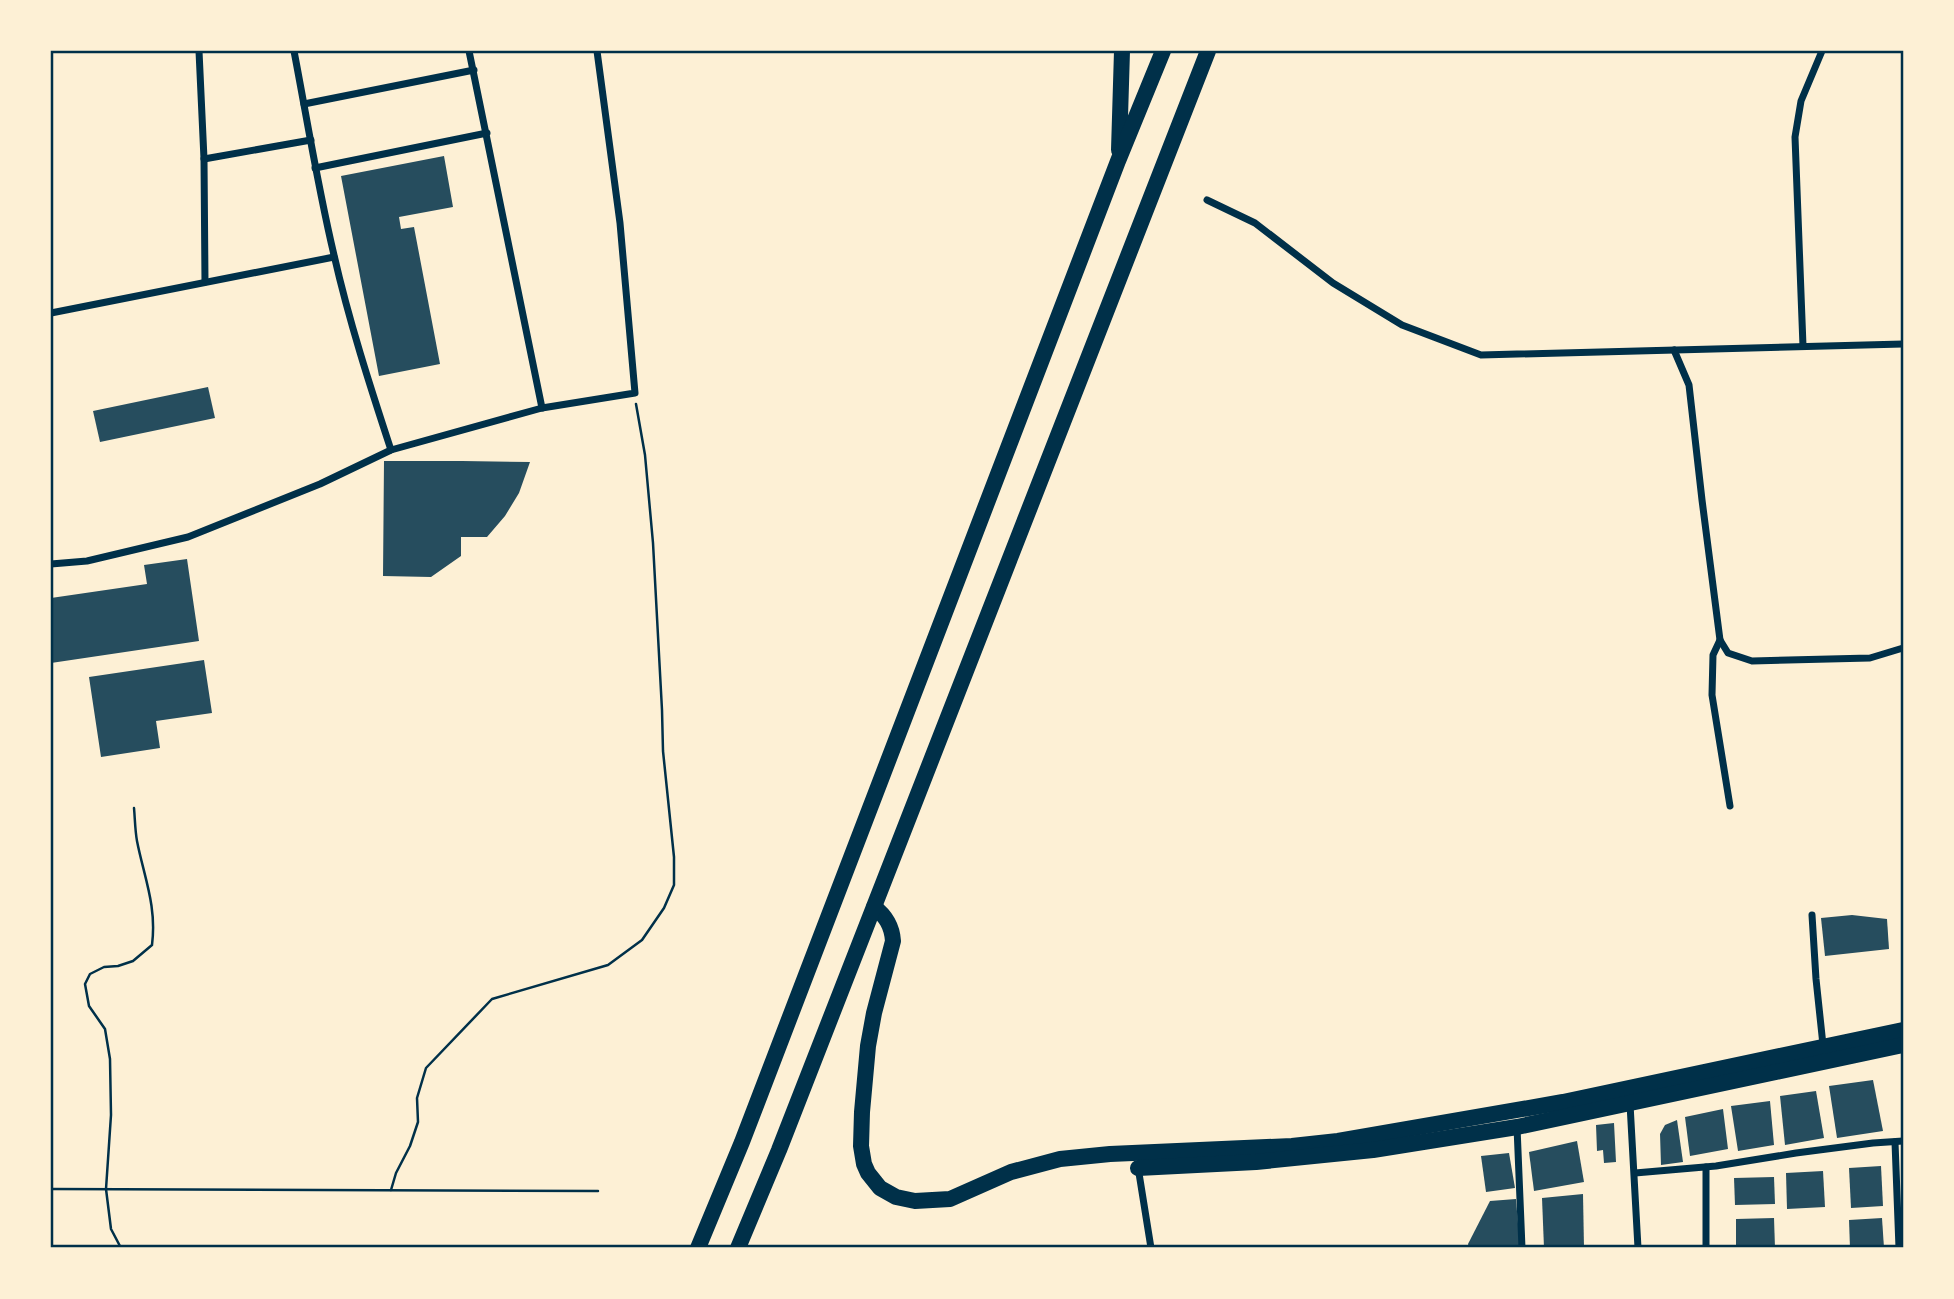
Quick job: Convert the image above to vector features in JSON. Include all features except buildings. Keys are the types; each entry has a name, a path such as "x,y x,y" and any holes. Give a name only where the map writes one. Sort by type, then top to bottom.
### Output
{"main road":[{"path":"1118,161 1122,51"},
{"path":"698,1248 742,1142 1118,161 1163,51"},
{"path":"738,1248 779,1150 1208,51"},
{"path":"874,907 886,918 893,941 868,1046 861,1146 864,1164 873,1181 880,1188 905,1199 938,1201 961,1195 1011,1172 1085,1155 1137,1160 1256,1162 1373,1150 1517,1127 1903,1045"},
{"path":"1137,1160 1350,1139 1563,1102 1903,1030"}],"street":[{"path":"199,51 204,159 205,282"},
{"path":"294,51 334,257 364,370 391,450"},
{"path":"470,51 542,408"},
{"path":"51,564 87,561 188,537 320,484 391,450 542,408 635,393 620,223 597,51"},
{"path":"1803,346 1795,137 1801,101 1822,51"},
{"path":"304,104 474,70"},
{"path":"315,168 487,133"},
{"path":"204,159 311,140"},
{"path":"1207,200 1255,223 1333,283 1402,325 1481,355 1903,344"},
{"path":"51,313 334,257"},
{"path":"1674,350 1689,385 1720,640 1728,653 1752,661 1870,658 1903,648"},
{"path":"1720,640 1713,655 1712,695 1730,806"},
{"path":"1812,915 1823,1046"},
{"path":"1630,1103 1638,1248"},
{"path":"1517,1127 1522,1248"},
{"path":"1635,1173 1706,1167 1899,1142 1899,1248"},
{"path":"1137,1160 1151,1248"},
{"path":"1706,1167 1706,1248"}],"path":[{"path":"391,1190 418,1122 417,1098 426,1068 492,999 608,965 642,940 664,908 674,886 674,856 663,751 653,543 645,455 635,393"},
{"path":"121,1248 111,1228 106,1189 111,1115 110,1059 105,1029 89,1006 85,984 90,974 104,967 133,961 152,945 154,927 151,894 137,840 134,808"},
{"path":"51,1189 598,1191"}]}
